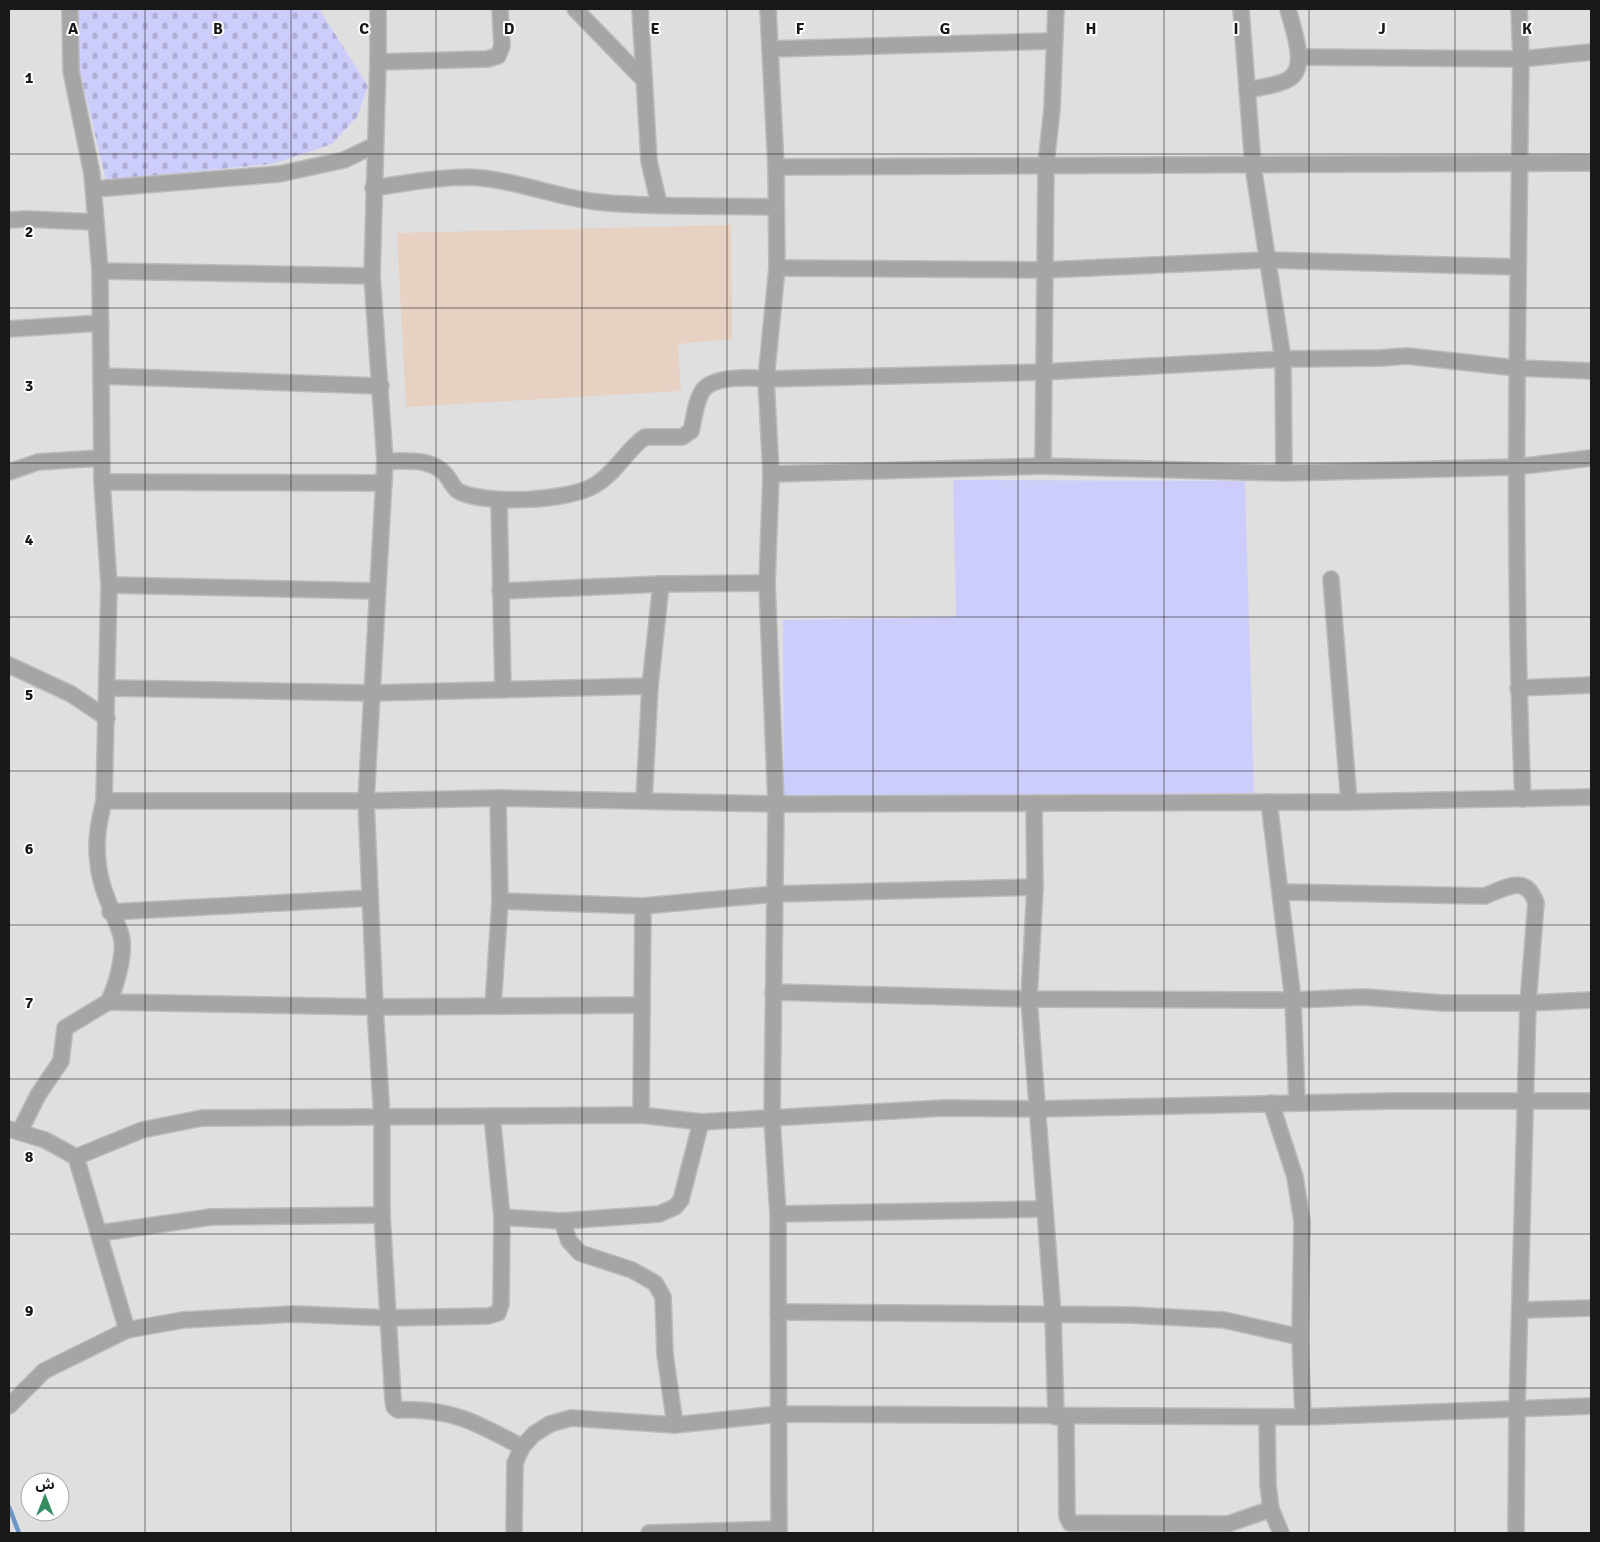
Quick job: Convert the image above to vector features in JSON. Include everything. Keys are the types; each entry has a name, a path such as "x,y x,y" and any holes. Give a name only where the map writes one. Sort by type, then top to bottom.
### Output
{"street":[{"path":"70,9 71,71 94,189 100,272 101,458 110,585 109,688 104,801 98,826 98,861 110,912 122,937 122,950 112,994 108,1002"},
{"path":"378,9 372,276 386,462 366,801 382,1118 382,1215 394,1407 398,1410 442,1411 463,1417 522,1447"},
{"path":"378,62 487,59 498,56 502,46 500,9"},
{"path":"575,9 644,80"},
{"path":"640,9 649,161 659,204"},
{"path":"649,1533 779,1531 778,1214 772,1119 776,804 767,583 771,474 766,379 777,268 776,167 768,9"},
{"path":"1043,466 1046,164 1052,109 1056,9"},
{"path":"1241,9 1253,166 1266,260 1283,359 1284,473"},
{"path":"1247,90 1287,80 1294,75 1300,57 1288,9"},
{"path":"1519,9 1521,59 1516,467 1518,688 1523,799"},
{"path":"770,49 1054,41"},
{"path":"1300,57 1521,59 1591,52"},
{"path":"94,189 279,174 344,160 375,145"},
{"path":"776,167 1046,164 1253,166 1591,163"},
{"path":"373,188 429,181 482,178 540,188 566,196 598,202 776,207"},
{"path":"9,220 25,218 96,222"},
{"path":"777,268 1045,270 1266,260 1518,267"},
{"path":"100,272 372,276"},
{"path":"9,329 100,323"},
{"path":"386,462 428,462 438,466 458,491 499,501 570,495 596,485 620,465 645,438 682,437 687,435 691,431 704,389 711,384 747,376 766,379 1043,372 1283,359 1407,356 1517,368 1591,371"},
{"path":"101,376 381,386"},
{"path":"9,472 38,462 101,458"},
{"path":"771,474 1043,466 1284,473 1516,467 1591,458"},
{"path":"102,482 384,483"},
{"path":"499,501 503,690"},
{"path":"1331,579 1349,802"},
{"path":"500,591 662,584 767,583"},
{"path":"644,801 650,686 662,584"},
{"path":"110,585 377,591"},
{"path":"9,665 71,694 107,718"},
{"path":"1518,688 1591,685"},
{"path":"109,688 371,693 650,686"},
{"path":"104,801 366,801 498,798 776,804 1349,802 1591,797"},
{"path":"493,1006 500,901 498,798"},
{"path":"1269,802 1282,892 1293,1000 1297,1102"},
{"path":"1034,803 1034,887 1029,999 1061,1417 1066,1516 1070,1523 1228,1528 1271,1509"},
{"path":"1282,892 1485,896 1515,885 1525,886 1532,890 1536,903 1528,1003 1517,1407 1516,1533"},
{"path":"500,901 643,906 774,894 1034,887"},
{"path":"110,912 370,898"},
{"path":"641,1115 643,906"},
{"path":"773,992 1029,999 1293,1000 1363,997 1443,1003 1528,1003 1591,1000"},
{"path":"127,1330 100,1233 76,1157 45,1140 14,1130 61,1061 65,1028 108,1002 375,1007 642,1005"},
{"path":"76,1157 142,1130 202,1118 263,1116 382,1118 641,1115 701,1122 944,1108 1036,1109 1297,1102 1591,1101"},
{"path":"1271,1103 1295,1177 1302,1221 1300,1337 1303,1417"},
{"path":"9,1406 44,1371 127,1330 183,1320 294,1314 389,1318 488,1316 498,1313 501,1304 502,1217 492,1116"},
{"path":"502,1217 562,1221 659,1214 675,1206 681,1200 701,1122"},
{"path":"778,1214 1044,1209"},
{"path":"100,1233 211,1217 382,1215"},
{"path":"562,1221 570,1241 580,1253 632,1270 655,1283 664,1297 665,1354 675,1425"},
{"path":"1521,1310 1591,1308"},
{"path":"778,1312 1052,1316 1130,1315 1224,1320 1300,1337"},
{"path":"514,1533 515,1463 522,1447 534,1434 560,1420 571,1418 675,1425 779,1414 1303,1417 1517,1407 1591,1406"},
{"path":"1266,1417 1268,1485 1271,1509 1281,1533"}],"shaded area":[{"path":"731,225 732,339 678,344 681,391 406,407 397,233"}],"green space":[{"path":"78,9 319,9 368,86 357,117 332,144 272,164 106,180 78,64"},
{"path":"953,480 1245,481 1254,793 784,796 783,620 956,617"}],"waterway":[{"path":"9,1507 19,1533"}]}
